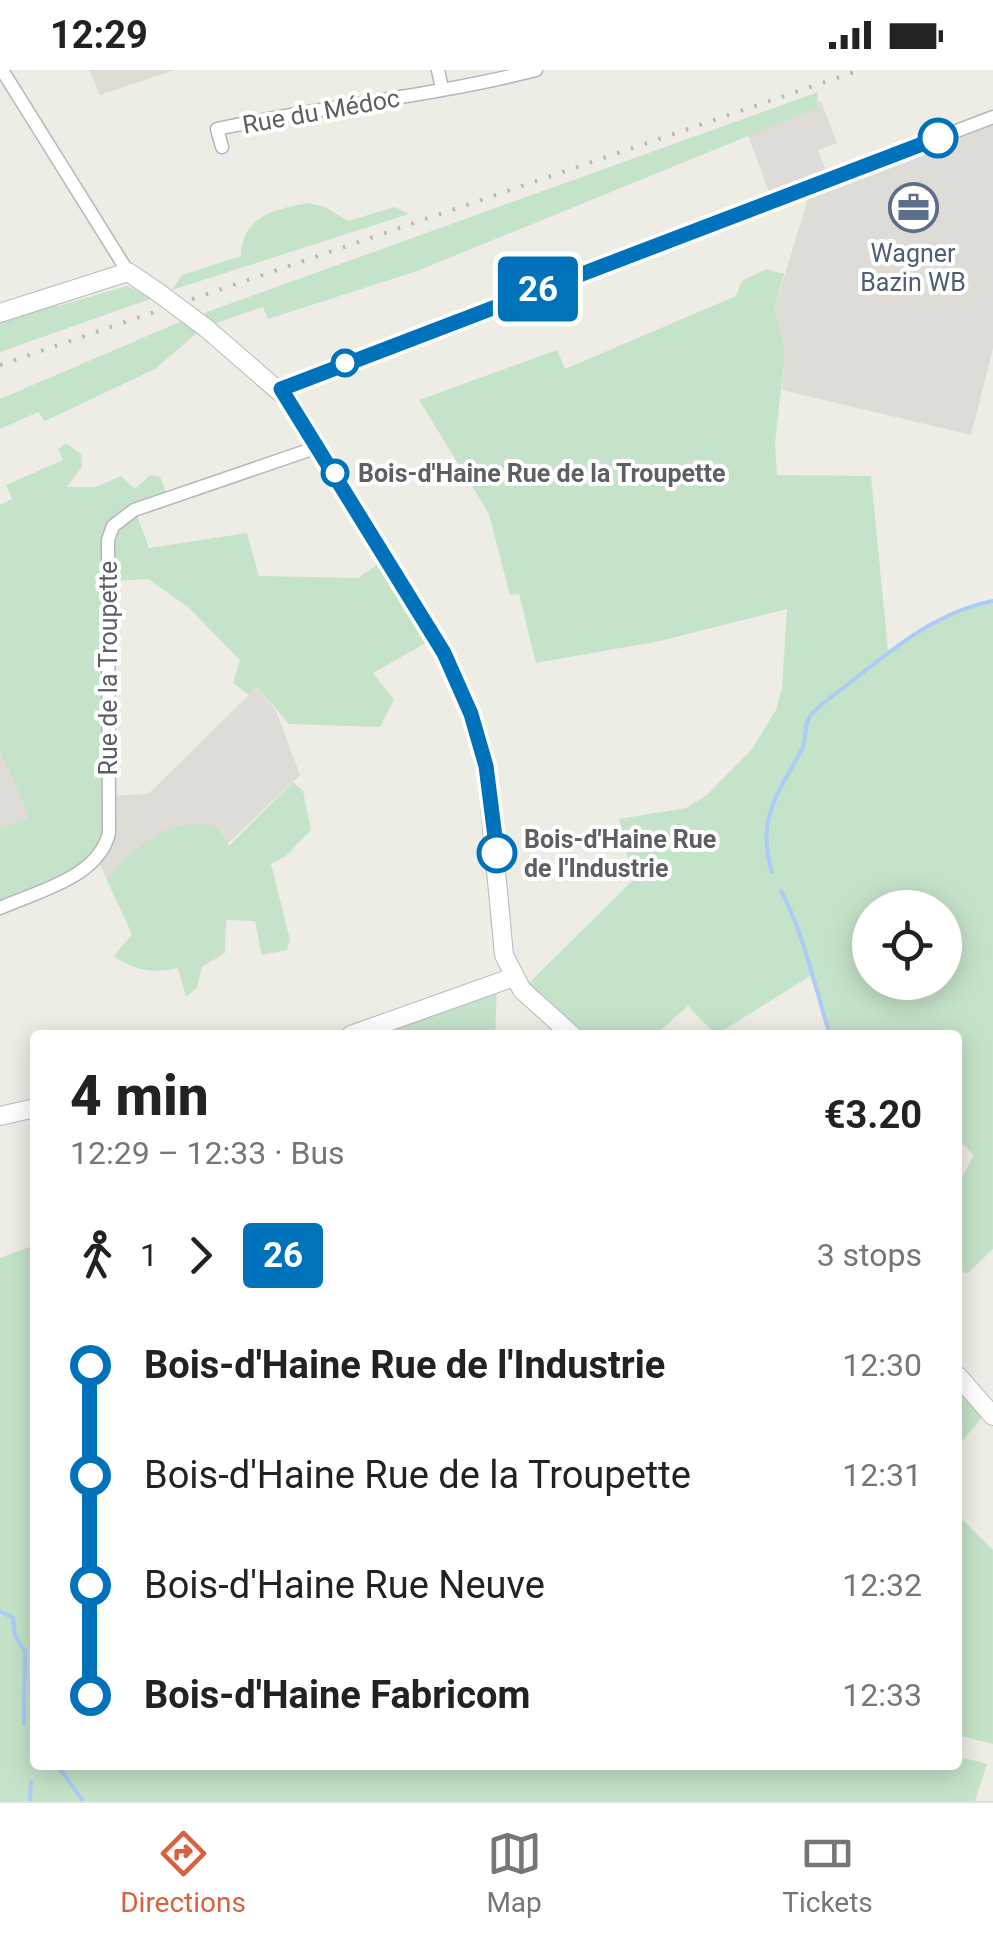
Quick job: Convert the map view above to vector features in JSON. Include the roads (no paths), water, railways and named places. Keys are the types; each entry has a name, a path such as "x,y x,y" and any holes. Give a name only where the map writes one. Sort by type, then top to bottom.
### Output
{"street":[{"path":"2,70 131,274 281,389 424,615 471,714 486,766 504,955 514,977 567,1030"},
{"path":"438,70 442,89"},
{"name":"Rue du Médoc","path":"222,147 217,130 316,108 365,106 536,70"},
{"path":"281,389 993,118"},
{"path":"0,313 73,288 131,274"},
{"name":"Rue de la Troupette","path":"0,908 78,873 105,851 109,833 108,540 113,526 134,510 318,446"},
{"path":"364,1030 514,977"},
{"path":"0,1116 30,1109"},
{"path":"962,1381 993,1416"}],"waterway":[{"path":"772,872 766,837 768,822 777,795 803,746 811,715 915,634 952,614 993,601"},
{"path":"781,891 803,943 829,1030"},
{"path":"0,1611 13,1618 15,1636 25,1651 24,1724"},
{"path":"61,1770 83,1801"},
{"path":"30,1801 31,1781"}],"railway":[{"path":"0,365 860,70"}],"place":[{"name":"Wagner Bazin WB","path":"913,207"},
{"name":"Bois-d'Haine Rue de la Troupette","path":"335,473"},
{"name":"Bois-d'Haine Rue de l'Industrie","path":"497,853"}]}
